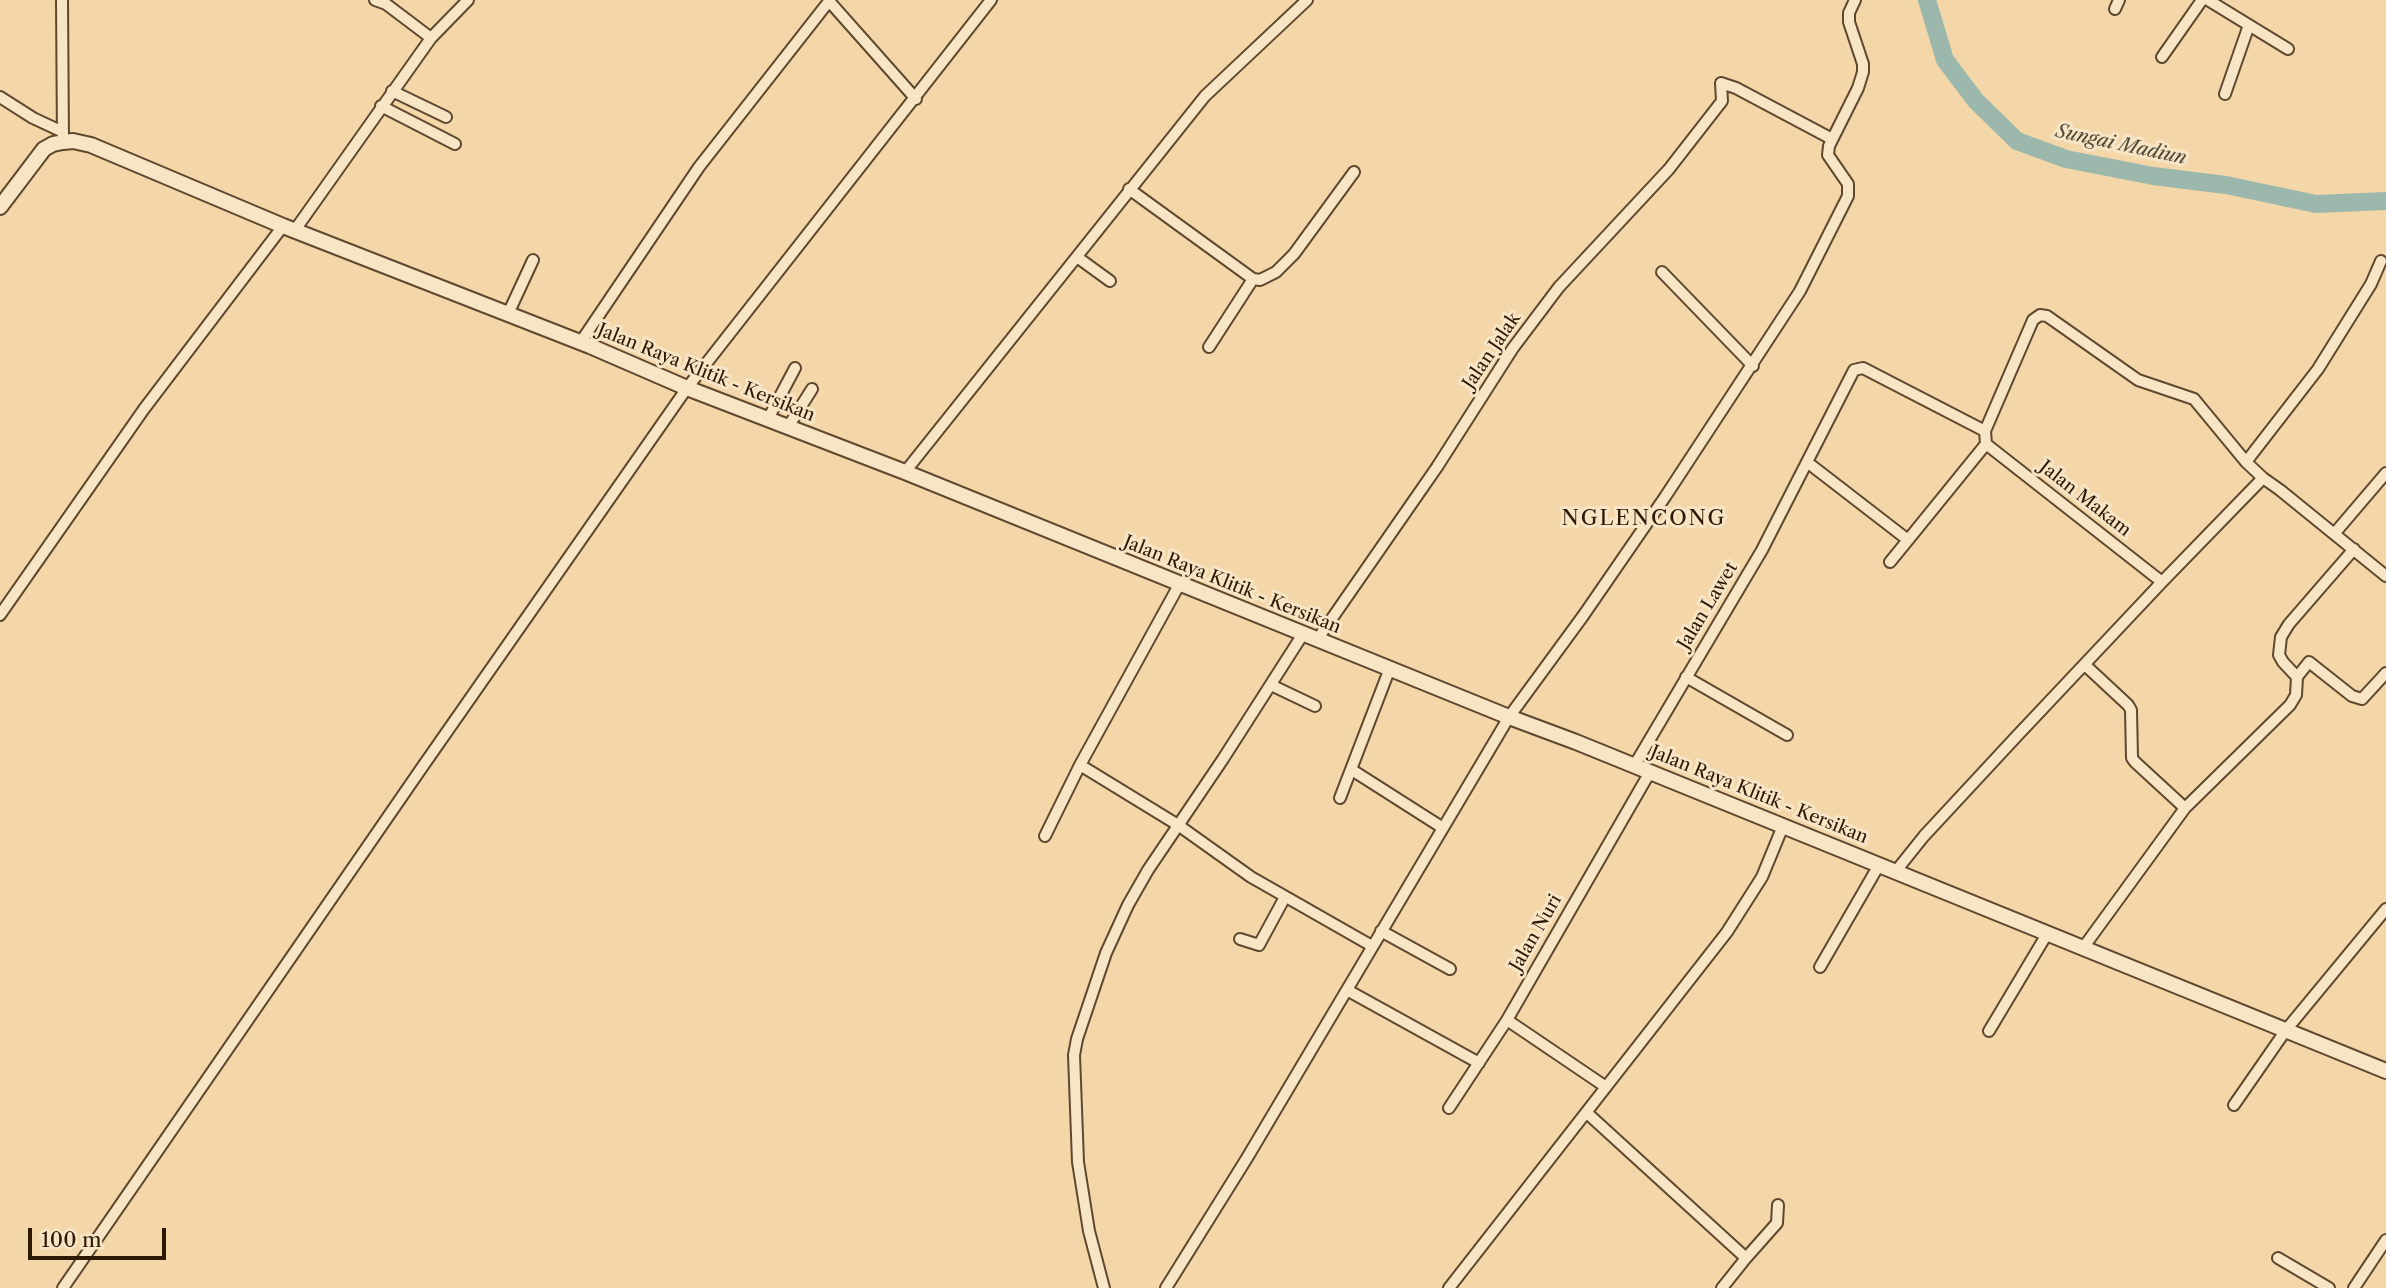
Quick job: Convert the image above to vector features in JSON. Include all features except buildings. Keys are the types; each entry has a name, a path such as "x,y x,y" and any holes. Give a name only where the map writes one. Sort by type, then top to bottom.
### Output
{"street":[{"path":"62,0 63,137"},
{"path":"375,0 431,38"},
{"path":"0,615 144,409 289,228 431,38 468,0"},
{"path":"580,343 699,167 830,0 916,99"},
{"path":"63,1288 687,388 991,0"},
{"path":"905,472 1205,96 1307,0"},
{"path":"1166,1288 1509,717 1605,584 1753,366 1800,291 1848,196 1848,184 1828,155 1832,139 1858,88 1863,72 1863,64 1849,22 1849,13 1855,0"},
{"path":"2162,57 2202,0"},
{"path":"2208,0 2288,49"},
{"path":"2225,94 2249,25"},
{"name":"Jalan Jalak","path":"1317,640 1437,467 1513,348 1559,287 1669,169 1722,101 1721,83 1736,88 1832,139"},
{"path":"393,91 446,117"},
{"path":"0,97 63,137"},
{"path":"381,106 455,144"},
{"path":"0,207 44,149 63,137"},
{"name":"Jalan Raya Klitik - Kersikan","path":"63,137 91,145 289,228 687,388 905,472 1179,585 1896,870 2386,1071"},
{"path":"1129,189 1254,279 1260,280 1268,277 1294,254 1354,172"},
{"path":"1077,257 1110,281"},
{"path":"508,314 533,260"},
{"path":"2246,462 2318,369 2371,284 2381,261"},
{"path":"1662,272 1753,366"},
{"path":"1209,347 1254,279"},
{"path":"1890,562 1986,444 1985,431 2033,320 2040,314 2108,357 2138,380 2194,399 2246,462 2263,478 2386,576"},
{"path":"768,419 795,368"},
{"name":"Jalan Lawet","path":"1634,766 1762,550 1854,370 1859,368 1985,431"},
{"path":"789,427 812,389"},
{"name":"Jalan Makam","path":"1986,444 2162,582"},
{"path":"1807,462 1908,540"},
{"path":"2334,534 2386,473"},
{"path":"1896,870 1924,836 2263,478"},
{"path":"2297,677 2279,655 2281,637 2289,624 2354,549"},
{"path":"1045,836 1080,765 1179,585"},
{"path":"1104,1288 1088,1231 1078,1162 1075,1048 1106,953 1148,870 1303,634"},
{"path":"2083,948 2185,808 2290,705 2296,695 2297,677 2309,662 2351,696 2362,699 2386,673"},
{"path":"2085,665 2131,710 2134,762 2185,808"},
{"path":"1340,798 1390,668"},
{"path":"1686,677 1787,734"},
{"path":"1271,685 1315,706"},
{"path":"1080,765 1178,825 1251,877 1372,946"},
{"path":"1352,770 1443,828"},
{"name":"Jalan Nuri","path":"1449,1108 1507,1020 1650,772"},
{"path":"1449,1288 1727,932 1762,877 1783,826"},
{"path":"1820,967 1879,865"},
{"path":"1240,939 1259,946 1285,897"},
{"path":"2234,1105 2286,1030 2386,909"},
{"path":"1381,931 1450,969"},
{"path":"1989,1031 2047,934"},
{"path":"1347,990 1479,1063"},
{"path":"1507,1020 1606,1087"},
{"path":"1587,1112 1746,1258"},
{"path":"1722,1288 1777,1223 1779,1205"},
{"path":"2354,1288 2386,1240"},
{"path":"2278,1258 2329,1288"}],"waterway":[{"name":"Sungai Madiun","path":"1927,0 1945,60 1976,101 2017,141 2066,159 2153,176 2226,185 2316,204 2386,201"}],"district":[{"name":"NGLENCONG","path":"1644,519"}]}
